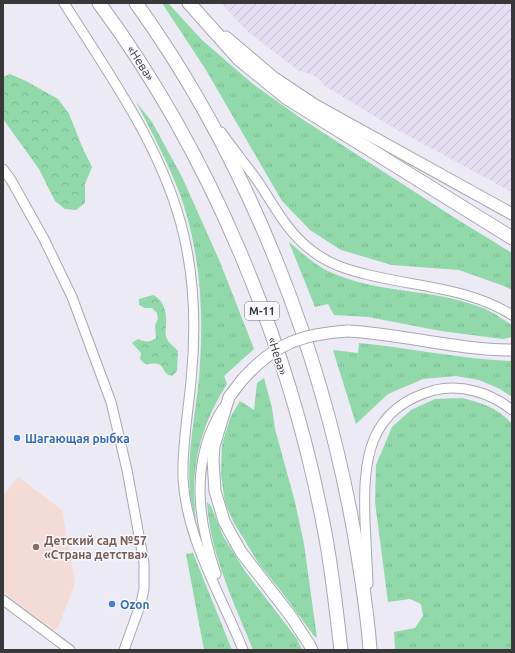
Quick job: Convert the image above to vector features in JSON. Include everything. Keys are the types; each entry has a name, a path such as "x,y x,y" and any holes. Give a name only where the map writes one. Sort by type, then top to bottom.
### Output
{"highway":[{"name":"«Нева»","path":"99,3 119,30 154,85 188,145 227,222 266,319 295,409 315,490 325,535 341,650"},
{"name":"М-11","path":"136,3 201,105 231,161 255,212 285,284 324,400 340,460 352,520 370,648"},
{"path":"189,3 239,59 286,98 512,238"}],"main road":[{"path":"200,15 273,77 315,105 512,214"},
{"path":"312,650 290,615 241,552 224,521 215,491 213,472 214,446 230,397 242,380 271,352 286,344 315,335 348,331 377,333 486,349 512,350"}],"street":[{"path":"64,3 120,90 144,132 162,172 176,209 183,236 193,292 194,330 183,456 185,496 188,514 194,534 207,568 235,628"},
{"path":"201,105 259,184 283,221 296,237 324,259 338,266 368,275 443,289 471,296 501,308 512,315"},
{"path":"3,168 44,238 72,297 111,402 127,470 144,563 144,582 141,603 124,650"},
{"path":"370,648 365,478 367,459 372,442 381,426 392,413 407,401 423,393 439,390 457,388 474,390 490,396 512,410"},
{"path":"230,397 216,418 209,434 202,463 200,497 201,513 208,550 243,650"},
{"path":"3,600 70,650"}],"shaded area":[{"path":"221,3 512,3 512,192 394,128 325,86 318,78 308,73 299,71 248,32"},
{"name":"Детский сад №57 «Страна детства»","path":"18,477 62,510 75,583 58,628 53,630 3,592 3,496"}],"green space":[{"path":"162,3 168,3 202,40 253,84 302,119 512,253 512,290 459,270 392,265 341,250 310,230 282,201 206,70"},
{"path":"10,74 58,99 69,114 92,167 85,184 85,203 76,210 65,209 55,201 39,169 3,119 3,77"},
{"path":"136,102 152,122 182,177 220,262 254,349 224,376 227,384 213,409 203,434 199,447 195,474 194,493 196,523 190,497 189,477 191,444 199,379 201,341 200,297 195,253 191,231 178,189"},
{"path":"289,242 317,265 346,278 365,284 461,301 484,309 512,325 512,337 503,339 441,331 368,317 334,315 328,304 315,307"},
{"path":"153,295 160,300 164,307 166,316 166,337 178,351 177,371 172,376 168,375 160,365 147,364 143,362 140,359 141,353 132,343 138,339 147,342 156,338 155,325 158,319 157,313 152,308 145,308 139,305 139,299"},
{"path":"359,343 474,358 512,361 512,397 500,389 479,380 456,376 423,379 388,394 356,424 333,350 358,353"},
{"path":"264,378 272,408 275,429 295,502 304,544 317,638 259,564 234,523 225,503 221,475 222,444 231,416 240,401 254,410 257,383"},
{"path":"462,398 495,410 507,418 512,424 512,650 395,650 394,632 415,628 423,616 421,604 410,599 388,602 375,502 376,465 392,427 411,410 435,399"},
{"path":"207,502 211,506 223,536 245,571 297,639 302,650 253,650 224,578 218,559 209,521"},
{"path":"193,553 232,650 204,650 186,554"}],"place":[{"name":"Шагающая рыбка","path":"17,438"},
{"name":"Детский сад №57 «Страна детства»","path":"36,547"},
{"name":"Ozon","path":"112,604"}]}
